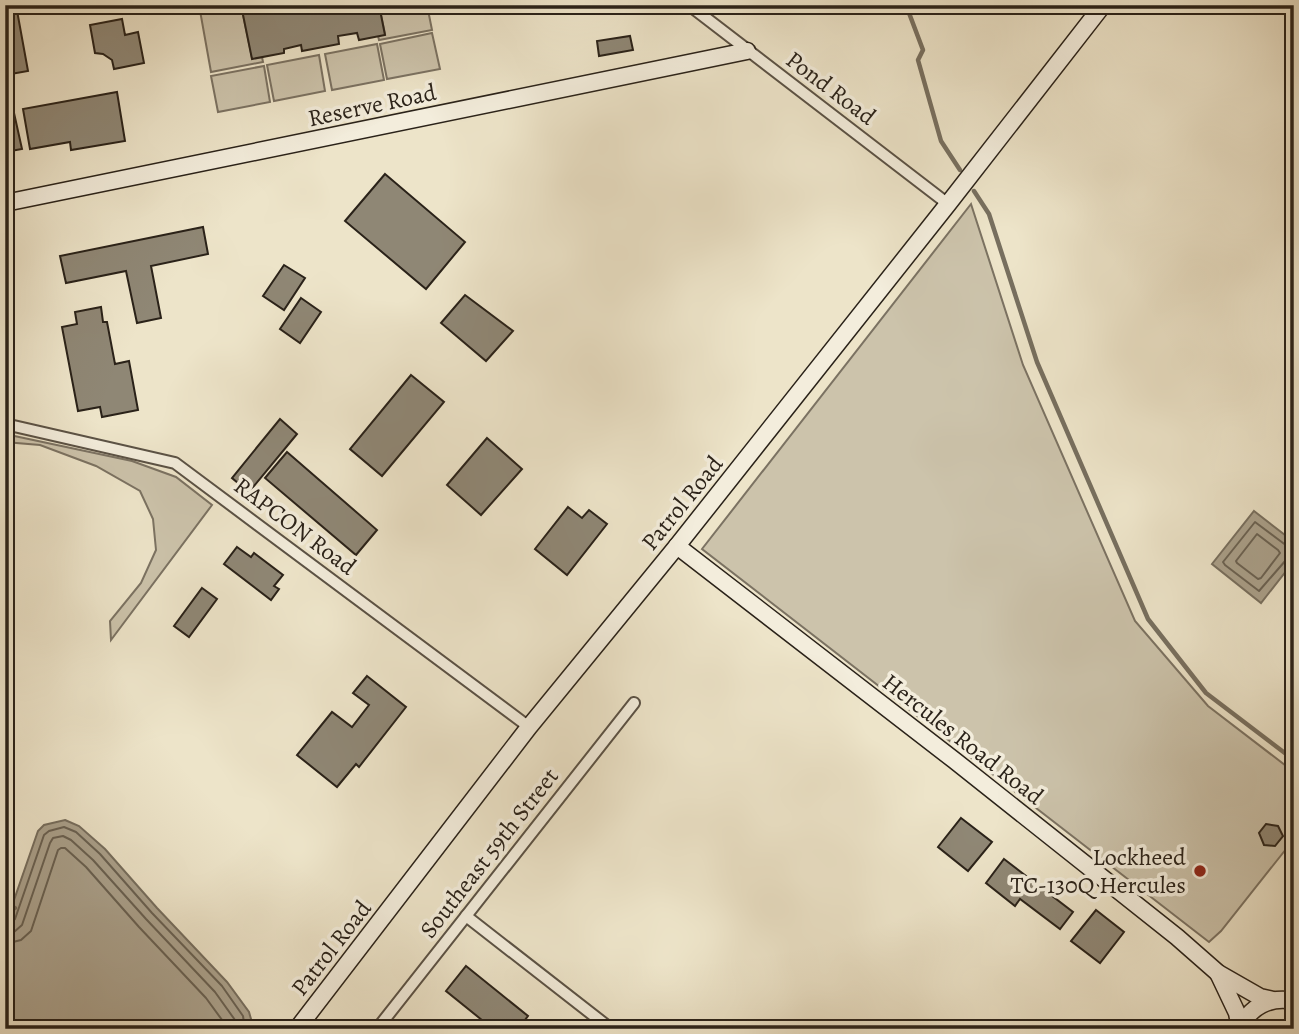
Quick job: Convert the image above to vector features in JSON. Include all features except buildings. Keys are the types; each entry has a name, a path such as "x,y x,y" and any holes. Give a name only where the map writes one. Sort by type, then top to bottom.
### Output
{"street":[{"name":"Pond Road","path":"689,5 948,204"},
{"name":"Patrol Road","path":"297,1029 530,727 677,546 1103,5"},
{"name":"Reserve Road","path":"5,203 747,51"},
{"name":"RAPCON Road","path":"5,424 175,463 530,727"},
{"name":"Hercules Road Road","path":"677,546 954,760 1177,937 1218,973"},
{"name":"Southeast 59th Street","path":"377,1029 634,703"},
{"path":"466,916 611,1029"},
{"path":"1218,973 1260,997 1273,1000"},
{"path":"1218,973 1237,1013 1240,1029"},
{"path":"1240,1029 1247,1016 1259,1006 1273,1000 1294,1001"}],"shaded area":[{"path":"199,5 241,5 252,58 262,57 263,62 211,72"},
{"path":"379,5 427,5 432,30 379,40 378,36 385,34"},
{"path":"432,33 440,69 387,79 380,44"},
{"path":"377,44 384,80 332,90 325,54"},
{"path":"319,55 325,91 274,101 267,65"},
{"path":"264,66 270,102 218,112 211,76"},
{"path":"971,204 1023,365 1135,621 1208,706 1294,772 1294,839 1221,931 1209,942 702,549"},
{"path":"5,434 132,461 176,477 212,505 111,640 110,621 141,583 156,550 153,519 140,491 96,466 40,445 5,442"}],"water":[{"path":"1254,511 1294,542 1294,561 1261,603 1212,564"},
{"path":"65,820 79,826 105,849 227,982 249,1012 251,1029 16,1029 5,1021 5,926 38,831 44,825"}],"waterway":[{"path":"906,5 923,50 918,60 941,141 960,170"},
{"path":"974,191 989,214 1037,362 1148,619 1206,693 1294,760"},
{"path":"5,904 15,908"}],"place":[{"name":"Lockheed TC-130Q Hercules","path":"1200,871"}]}
